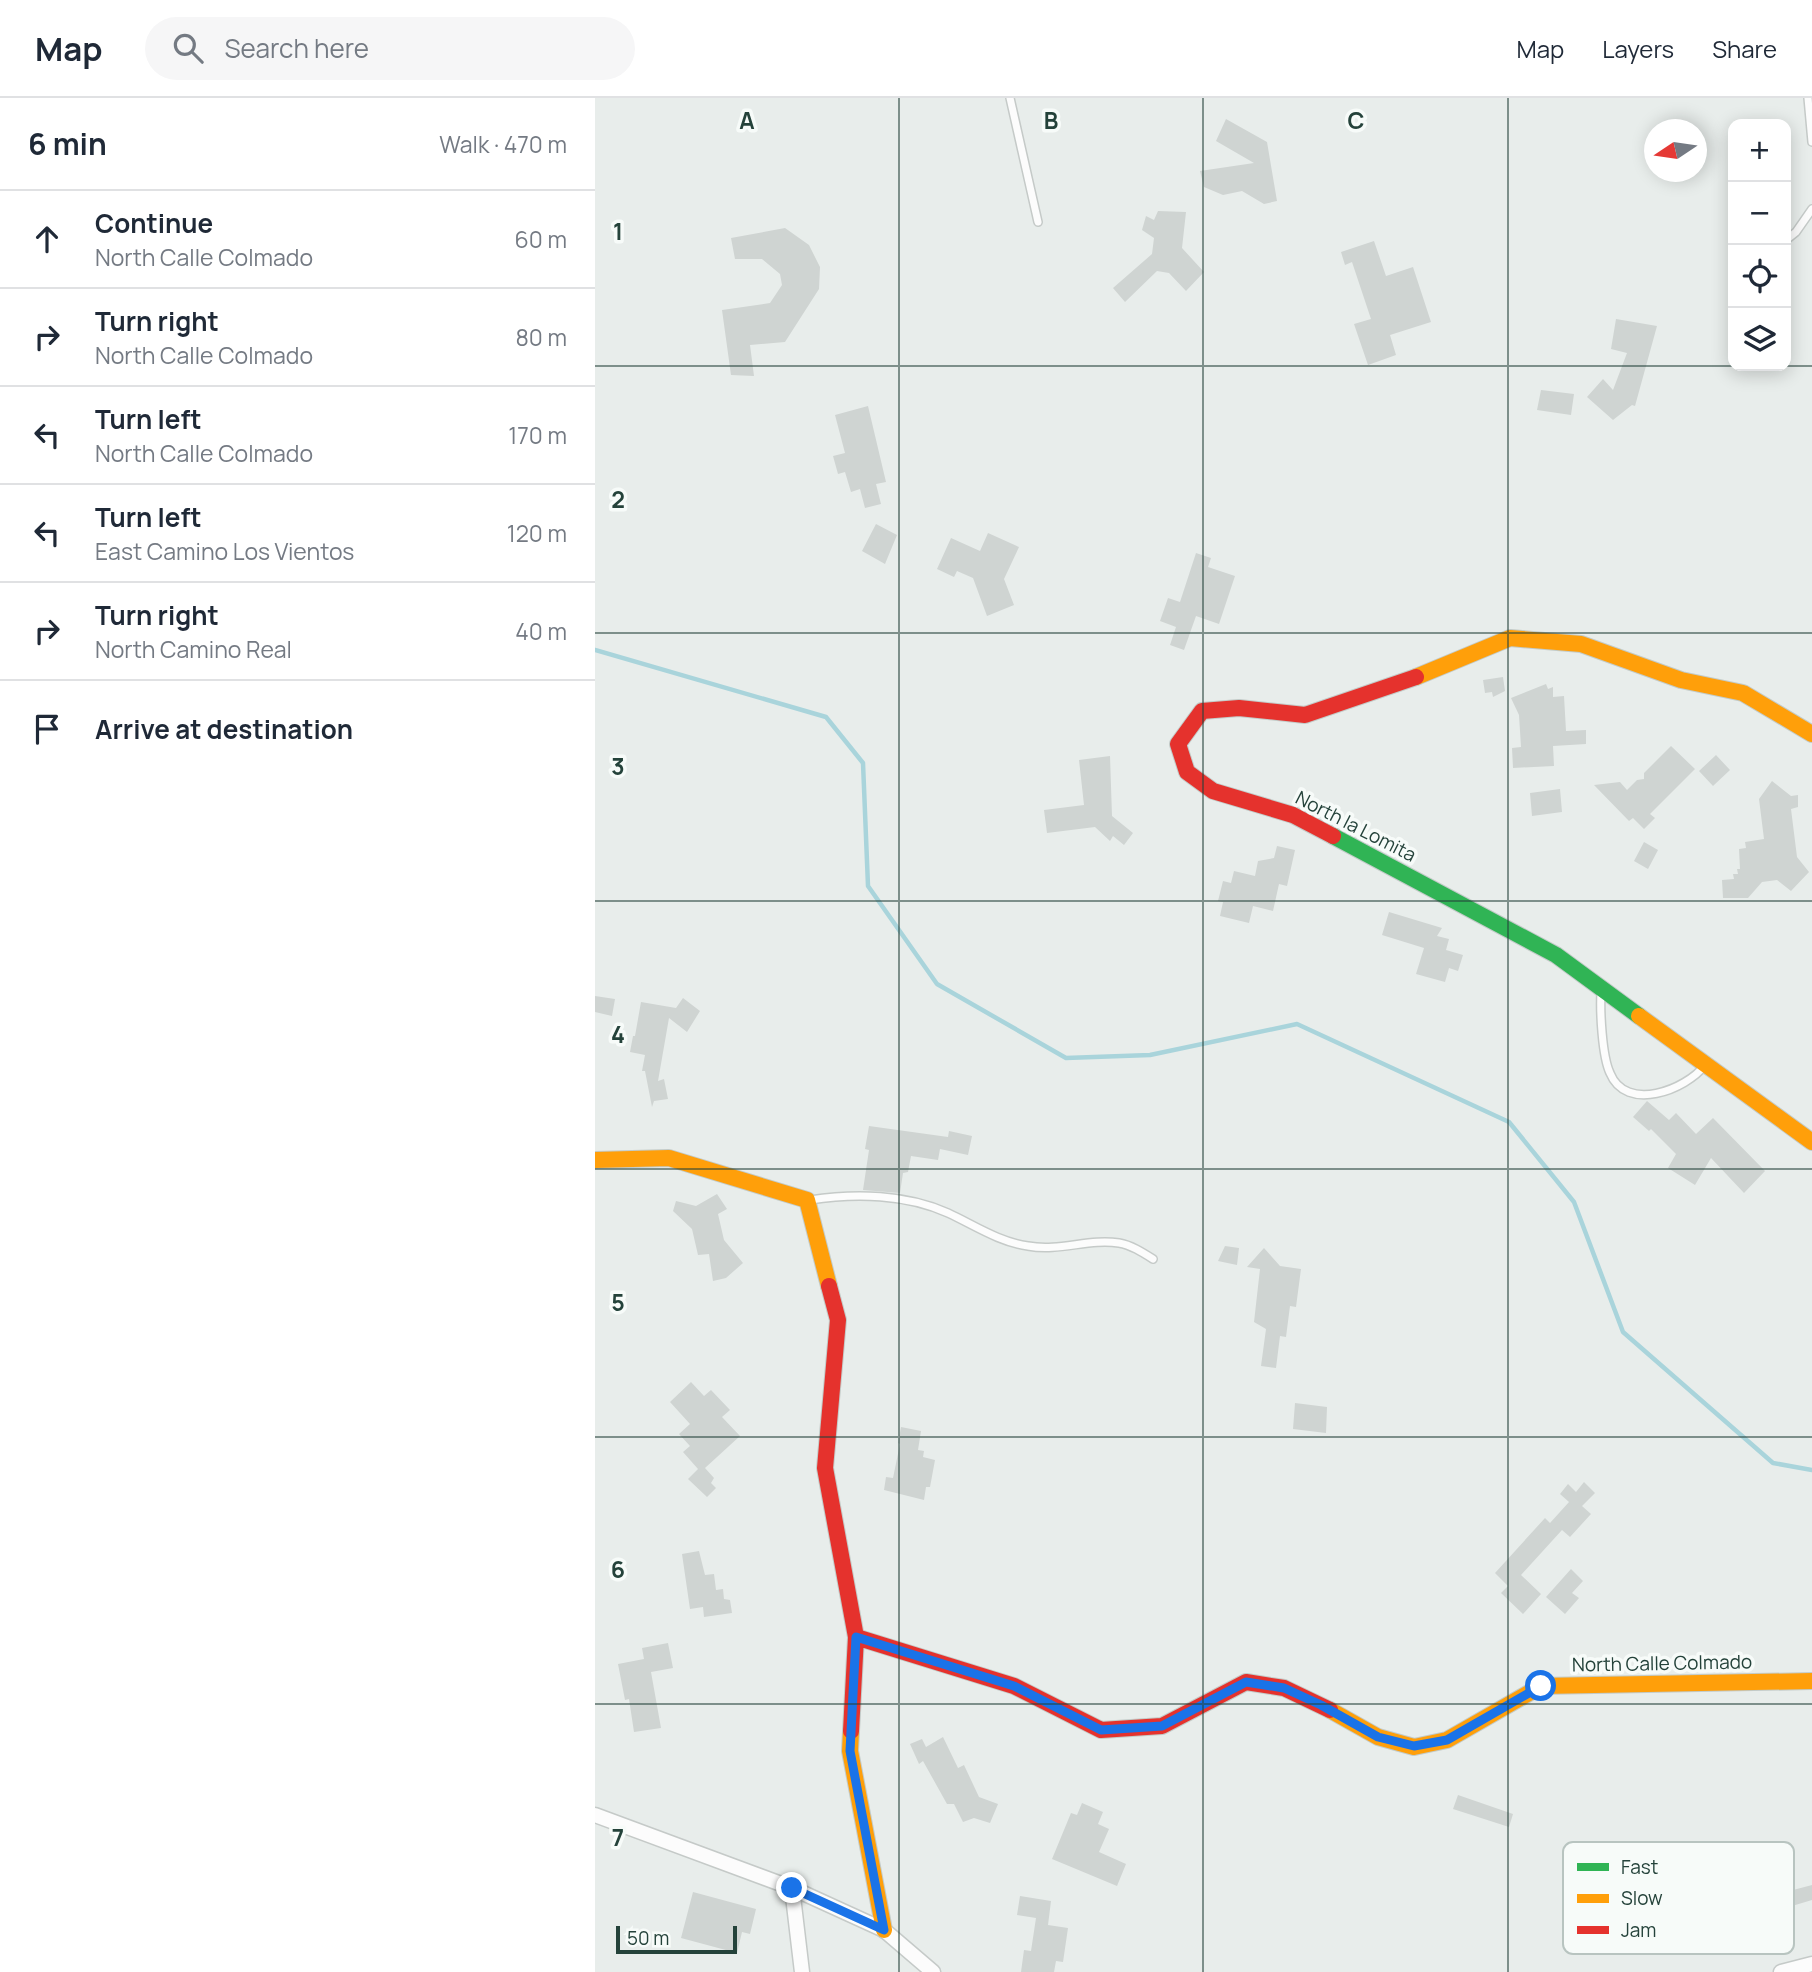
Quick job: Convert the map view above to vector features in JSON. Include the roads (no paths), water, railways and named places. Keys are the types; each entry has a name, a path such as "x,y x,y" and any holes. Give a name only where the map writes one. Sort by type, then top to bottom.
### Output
{"street":[{"name":"North la Lomita","path":"1812,734 1743,693 1681,680 1581,643 1510,638 1395,686 1305,715 1239,708 1202,711 1178,744 1187,772 1213,790 1293,815 1556,956 1812,1142"},
{"path":"595,1160 669,1158 807,1200 838,1320 825,1468 856,1637 850,1751 884,1930"},
{"name":"North Calle Colmado","path":"856,1637 1014,1686 1101,1730 1162,1726 1246,1682 1284,1688 1378,1737 1414,1746 1447,1740 1541,1686 1812,1681"},
{"path":"595,1815 792,1888 884,1930 933,1972"},
{"path":"792,1888 802,1972"},
{"path":"1781,1972 1812,1964"}],"lane":[{"path":"1010,98 1038,222"},
{"path":"1808,98 1812,142"},
{"path":"1791,236 1812,209"},
{"path":"1602,988 1600,1015 1610,1074 1622,1088 1637,1094 1657,1094 1688,1082 1697,1076 1706,1064"},
{"path":"807,1200 839,1196 908,1201 946,1212 999,1238 1024,1246 1049,1249 1105,1242 1121,1243 1153,1259"}],"waterway":[{"path":"595,650 826,717 863,763 868,886 937,984 1066,1058 1150,1055 1297,1024 1509,1122 1574,1202 1623,1332 1773,1463 1812,1470"}]}
